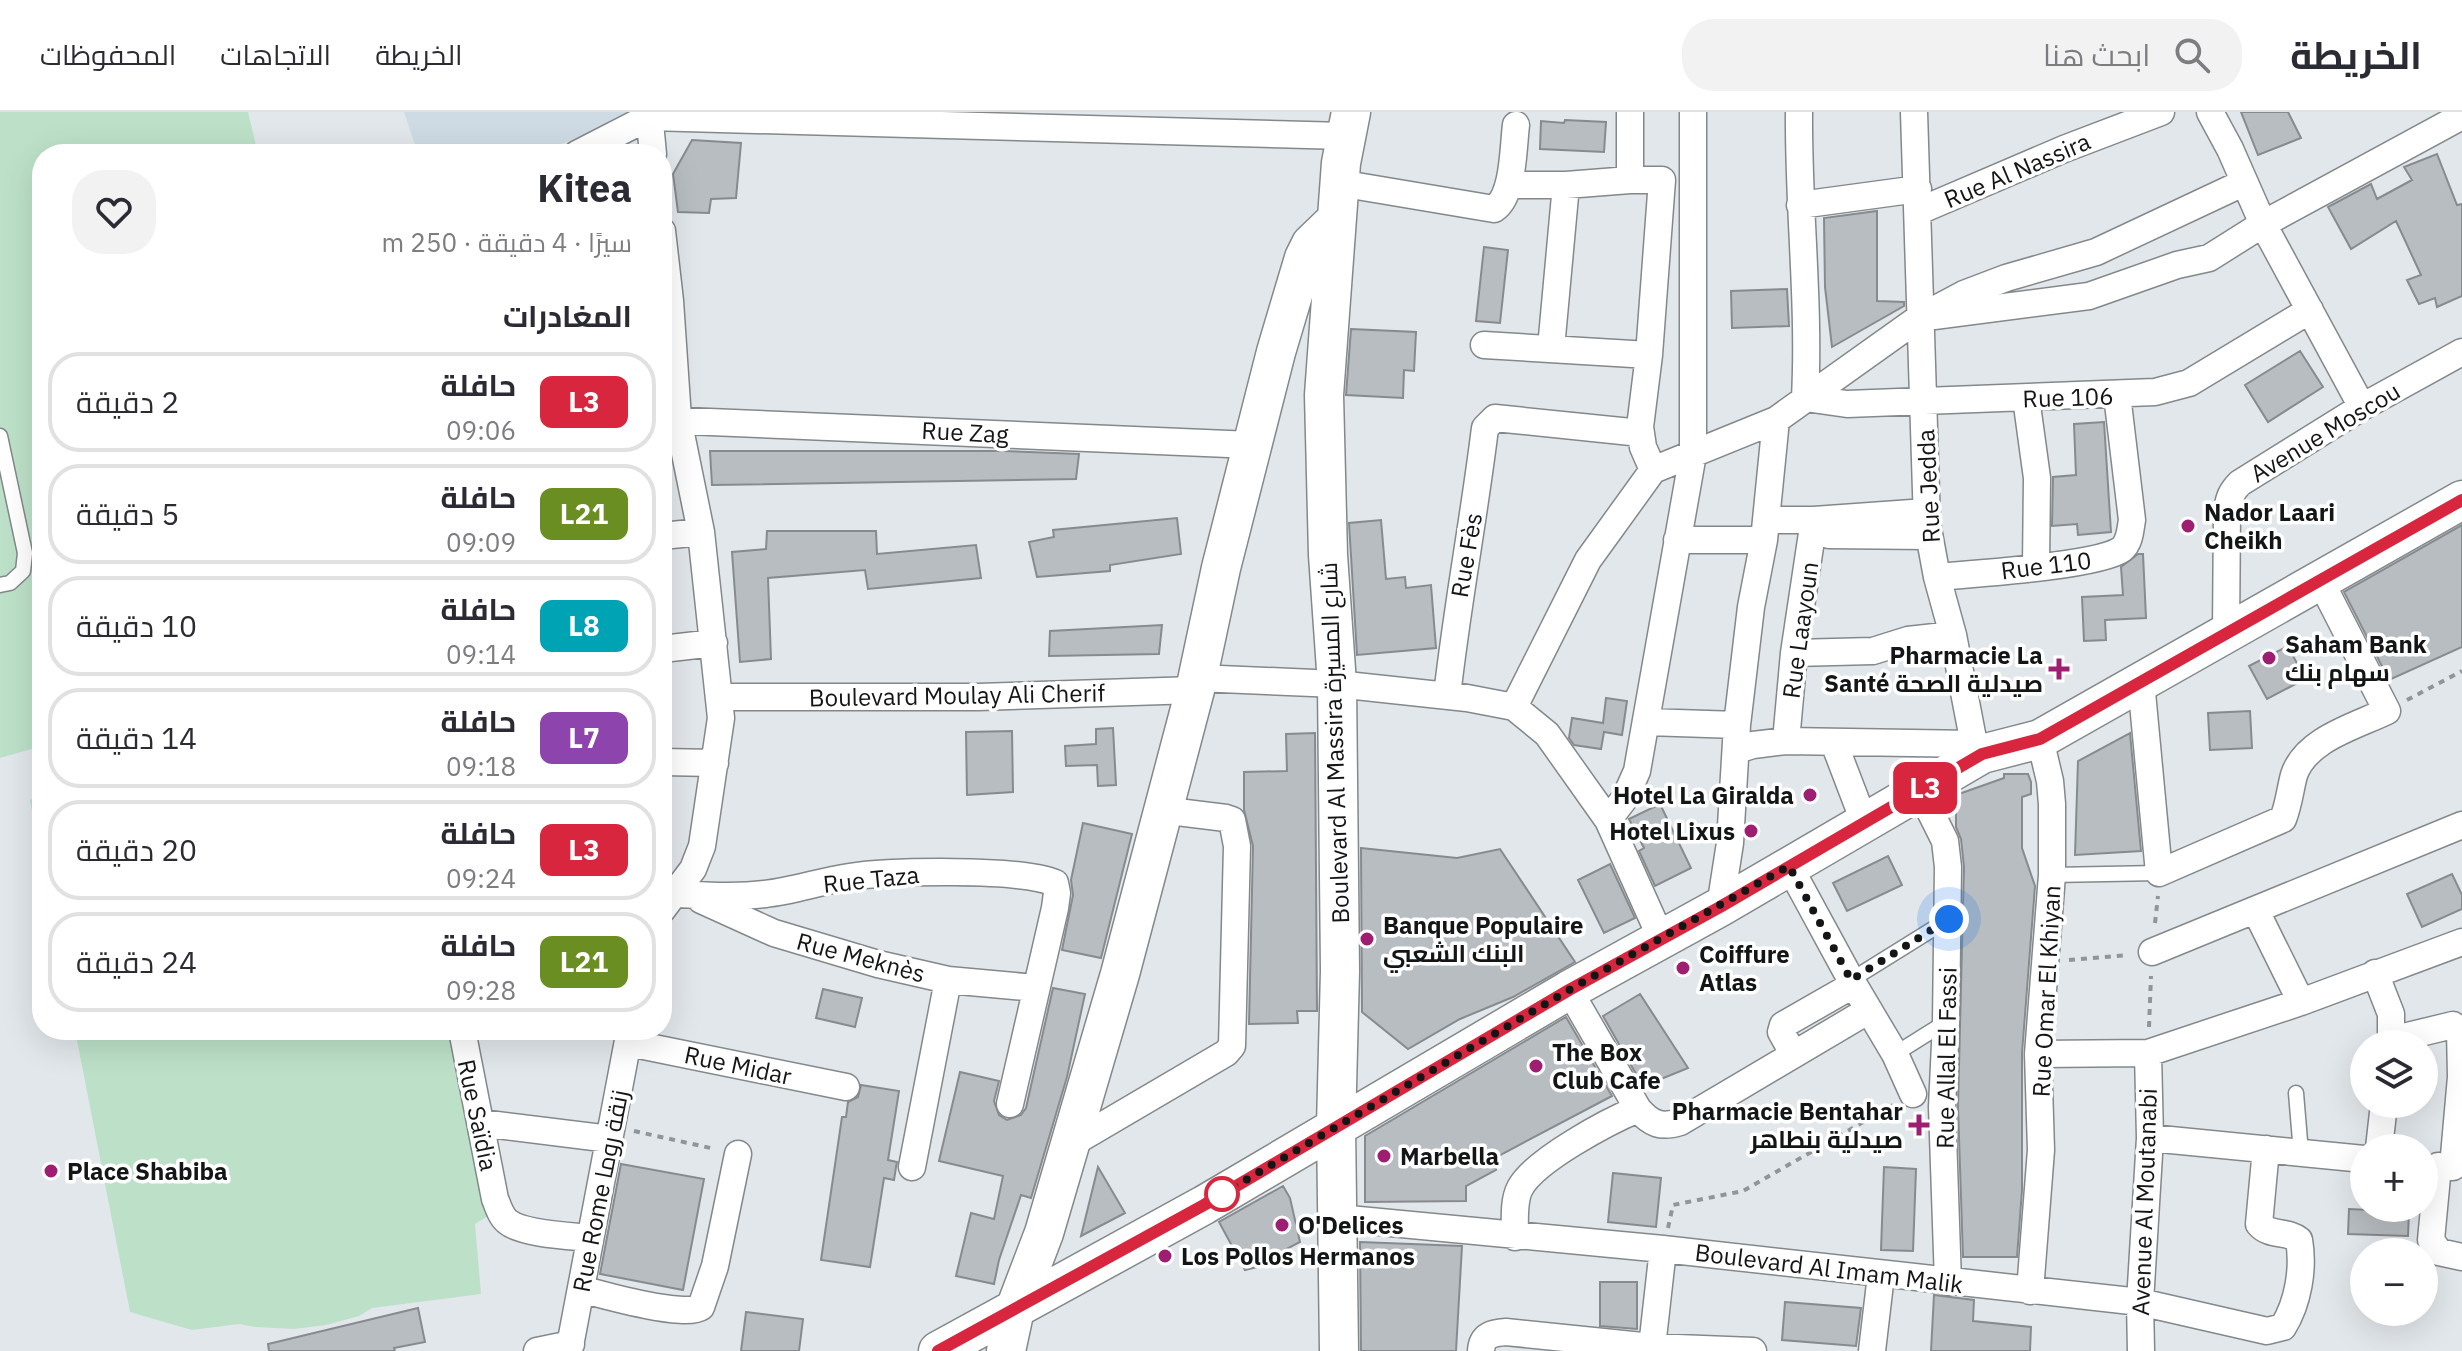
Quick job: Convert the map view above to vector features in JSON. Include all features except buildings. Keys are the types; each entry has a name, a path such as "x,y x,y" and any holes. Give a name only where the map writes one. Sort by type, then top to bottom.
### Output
{"main road":[{"name":"Boulevard Al Massira شارع المسيرة","path":"1339,1351 1337,684 1328,555 1324,395 1339,183 1348,124"},
{"path":"1006,1351 1015,1309 1044,1233 1120,974 1196,684 1221,568 1276,352 1304,258 1311,244 1336,220"},
{"path":"939,1351 1191,1212 1569,990 1865,824 1920,791 1978,749 2040,739 2462,500"}],"street":[{"path":"1630,112 1630,180"},
{"path":"1608,820 1634,780 1647,722 1693,454 1693,112"},
{"path":"1799,112 1807,336 1805,398"},
{"name":"Rue Al Nassira","path":"1800,205 1918,200 2161,112"},
{"path":"2210,112 2263,224 2362,407"},
{"name":"Rue Jedda","path":"1917,113 1919,318 1927,524 1978,749"},
{"path":"649,115 652,144"},
{"path":"595,144 649,115 1348,124"},
{"path":"1919,318 2089,296 2177,265 2209,258 2263,224 2462,116"},
{"path":"1339,183 1494,209 1500,205 1509,185 1516,125"},
{"path":"1509,185 1630,180 1694,183"},
{"path":"1653,470 1641,433 1662,180"},
{"path":"1661,938 1608,820 1547,734 1514,707 1588,560 1653,470 1776,420 1919,318 1964,294 2006,278 2096,252 2243,183"},
{"path":"1551,348 1566,185"},
{"name":"Rue 106","path":"1805,398 1847,404 2155,392 2189,383 2310,310"},
{"path":"1484,345 1649,355"},
{"name":"Avenue Moscou","path":"2226,633 2229,497 2240,483 2362,407 2462,352"},
{"name":"Rue 110","path":"1937,577 2099,559 2118,551 2128,542 2132,520 2117,395"},
{"path":"2026,398 2037,478 2036,566"},
{"name":"Rue Fès","path":"1447,696 1485,428 1495,418 1641,433"},
{"name":"Rue Zag","path":"672,420 1252,445"},
{"path":"1720,907 1730,843 1737,737 1751,607 1765,530 1776,420"},
{"path":"672,427 701,532 720,697 721,731 702,846 693,869 673,898"},
{"path":"1677,540 1765,530 1927,524"},
{"name":"Rue Laayoun","path":"1786,741 1794,653 1814,527"},
{"path":"672,535 701,532"},
{"path":"2141,682 2159,873 2283,819 2294,777 2303,759 2321,742 2387,711 2320,580"},
{"path":"1794,653 1873,651 1908,640 1953,635"},
{"path":"672,648 714,643"},
{"name":"Boulevard Moulay Ali Cherif","path":"720,697 978,697 1196,684 1337,684 1514,707"},
{"path":"1647,722 1737,737 1753,745 1786,741 1978,749"},
{"name":"Rue Omar El Khiyan","path":"2030,1291 2041,1150 2038,1054 2052,875 2050,781 2040,739"},
{"path":"1834,743 1865,824"},
{"path":"672,762 715,763"},
{"name":"Rue Allal El Fassi","path":"1920,791 1945,841 1949,919 1942,1107 1948,1282"},
{"path":"1071,1144 1181,1081 1232,1046 1237,846 1232,820 1161,810"},
{"path":"2152,952 2462,825"},
{"path":"1789,866 1895,1054 1913,1094"},
{"name":"Rue Taza","path":"673,898 762,895 864,876 1004,875 1051,881 1056,884 1055,908 1036,988"},
{"name":"Rue Meknès","path":"673,898 878,964 948,980 1036,988"},
{"path":"2256,911 2301,1002"},
{"path":"2038,1054 2148,1053 2301,1002 2462,942"},
{"path":"2375,973 2391,1014 2391,1030"},
{"path":"912,1167 948,980"},
{"path":"1796,1051 1790,1048 1781,1032 1783,1025 1852,982"},
{"path":"1010,1104 1036,988"},
{"path":"1569,990 1638,1109 1655,1124 1664,1126 1680,1122 1869,1010"},
{"path":"2435,1030 2453,1025 2460,1031 2461,1044 2431,1240 2439,1252 2462,1257"},
{"name":"Rue Saïdia","path":"464,1040 495,1199 507,1222 590,1238"},
{"name":"Rue Rome زنقة روما","path":"570,1348 629,1040"},
{"name":"Rue Midar","path":"643,1040 846,1087"},
{"name":"Avenue Al Moutanabi","path":"2141,1351 2140,1302 2150,1138 2148,1053"},
{"path":"1515,1237 1517,1195 1531,1173 1611,1120 1638,1109"},
{"path":"481,1123 611,1132"},
{"path":"2150,1138 2350,1158"},
{"name":"Boulevard Al Imam Malik","path":"2266,1149 2258,1220 2265,1231 2292,1235 2299,1240 2301,1255 2296,1296 2290,1315 2270,1341"},
{"path":"581,1289 645,1305 696,1311 703,1304 715,1266 738,1154"},
{"name":"Boulevard Al Imam Malik","path":"1338,1218 1663,1249 2140,1302 2267,1331 2270,1341"},
{"path":"1652,1347 1663,1249"},
{"path":"1872,1351 1881,1275"},
{"path":"1481,1351 1485,1338 1490,1334 1506,1332 1652,1347 1747,1351"},
{"path":"537,1351 570,1348"}],"lane":[{"path":"0,436 25,553 23,571 10,583 0,585"},
{"path":"2052,875 2159,873"},
{"path":"1852,982 1949,919"},
{"path":"1895,1054 1946,1022"},
{"path":"2296,1093 2301,1153"}],"path":[{"path":"2387,711 2462,671"},
{"path":"2047,961 2152,952"},
{"path":"1663,1249 1673,1205 1743,1191 1913,1094"},
{"path":"611,1132 738,1154"}],"shaded area":[{"path":"404,112 627,112 627,116 561,144 415,144"}],"green space":[{"path":"0,112 248,112 256,144 32,144 32,749 0,758"},
{"path":"77,1040 454,1040 493,1213 475,1224 481,1294 372,1308 359,1316 326,1325 294,1329 239,1324 192,1330 130,1312"}],"bus line":[{"name":"L3","path":"938,1351 1204,1205 1569,990 1720,907 1982,754 2040,739 2462,500"}],"place":[{"name":"Nador Laari Cheikh","path":"2188,526"},
{"name":"Saham Bank سهام بنك","path":"2269,658"},
{"name":"Pharmacie La Santé صيدلية الصحة","path":"2059,669"},
{"name":"Hotel La Giralda","path":"1810,795"},
{"name":"Hotel Lixus","path":"1751,831"},
{"name":"Banque Populaire البنك الشعبي","path":"1367,939"},
{"name":"Coiffure Atlas","path":"1683,968"},
{"name":"The Box Club Cafe","path":"1536,1066"},
{"name":"Pharmacie Bentahar صيدلية بنطاهر","path":"1919,1125"},
{"name":"Marbella","path":"1384,1156"},
{"name":"Place Shabiba","path":"51,1171"},
{"name":"O'Delices","path":"1282,1225"},
{"name":"Los Pollos Hermanos","path":"1165,1256"}],"route":[{"path":"1222,1194 1569,990 1789,866 1851,980 1949,919"}]}
